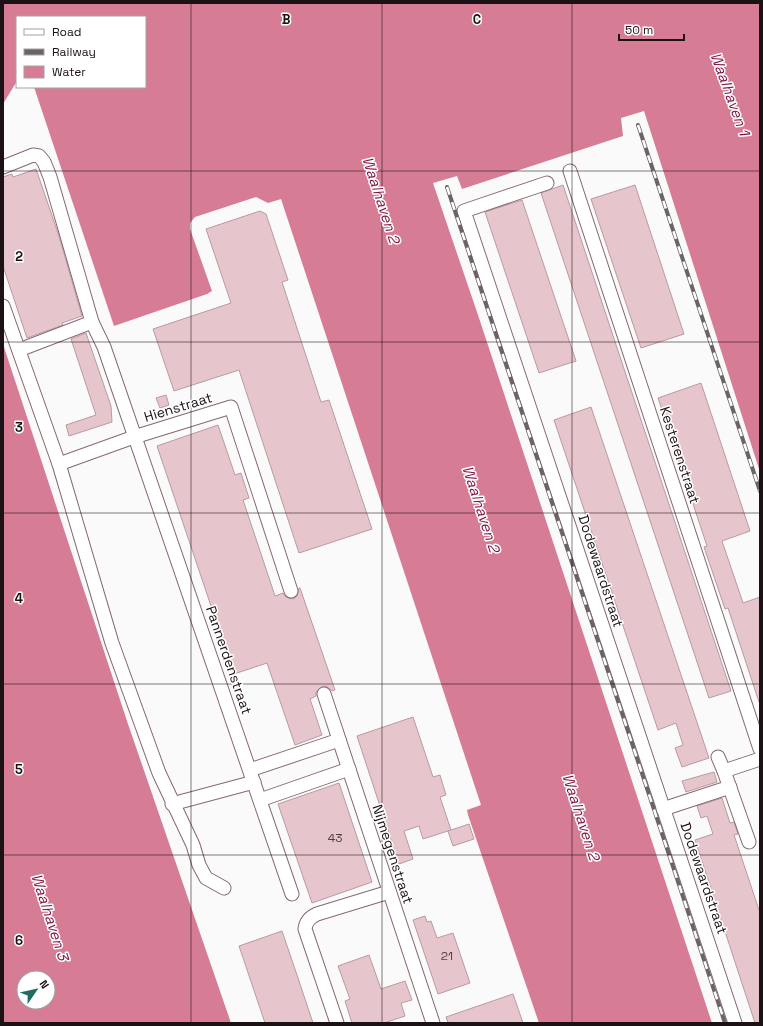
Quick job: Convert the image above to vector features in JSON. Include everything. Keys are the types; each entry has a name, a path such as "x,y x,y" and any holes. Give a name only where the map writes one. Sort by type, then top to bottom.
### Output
{"street":[{"name":"Pannerdenstraat","path":"3,167 33,155 39,156 44,162 50,177 92,322 104,347 292,894"},
{"name":"Kesterenstraat","path":"570,170 760,749"},
{"name":"Dodewaardstraat","path":"547,183 464,211 735,1023"},
{"path":"3,306 60,464 112,643 159,773 172,804 193,845 199,865 206,878 224,888"},
{"path":"19,350 92,322"},
{"name":"Hienstraat","path":"60,464 134,437 231,407 291,591"},
{"name":"Nijmegenstraat","path":"324,694 434,1023"},
{"path":"172,804 252,776 339,740"},
{"path":"718,757 724,771 725,788 749,842"},
{"path":"724,771 760,758"},
{"path":"260,800 349,769"},
{"path":"663,809 725,788"},
{"path":"336,1023 305,929 307,920 317,914 389,892"}],"water":[{"path":"3,3 760,3 760,472 644,111 621,118 623,136 462,189 457,176 433,183 712,1023 539,1023 468,815 467,810 481,805 281,199 268,203 256,197 195,217 190,223 190,229 212,291 114,326 34,88 146,88 146,16 16,16 16,83 3,104"},
{"name":"Waalhaven 3","path":"3,344 128,724 231,1023 3,1023"}],"building":[{"path":"36,169 59,236 82,316 62,323 63,325 27,338 3,266 3,177 12,174 13,177"},
{"path":"563,185 731,691 709,698 541,193"},
{"path":"635,185 684,334 641,348 591,199"},
{"path":"522,200 576,361 539,373 485,212"},
{"path":"260,211 266,214 288,280 282,282 321,402 329,400 372,529 299,553 239,370 174,391 153,329 231,303 206,229"},
{"path":"86,333 111,406 112,422 69,436 66,425 96,415 71,339"},
{"path":"701,383 750,531 722,541 743,603 760,597 760,702 728,608 725,609 704,547 707,546 658,398"},
{"path":"166,395 169,405 160,408 156,398"},
{"path":"591,407 709,758 682,767 675,748 683,745 676,723 658,730 554,420"},
{"path":"218,425 235,475 241,473 249,498 243,500 275,596 283,593 286,597 293,599 297,596 300,588 335,690 332,691 326,686 321,687 316,692 316,696 310,699 322,735 295,745 267,663 234,674 157,446"},
{"path":"413,717 433,777 440,775 446,795 440,797 451,830 423,839 419,826 404,831 413,859 399,864 357,736"},
{"path":"714,772 717,782 686,792 682,781"},
{"path":"339,783 372,882 312,903 278,804"},
{"path":"722,798 730,823 734,822 738,834 734,835 760,913 760,1023 755,1023 695,840 713,834 707,816 701,818 697,806"},
{"path":"469,824 474,839 453,846 448,831"},
{"path":"425,916 427,922 431,921 437,938 453,933 470,983 438,994 413,920"},
{"path":"282,931 313,1023 265,1023 239,946"},
{"path":"369,955 381,989 405,981 412,1000 401,1003 405,1016 384,1023 352,1023 345,1001 350,999 338,966"},
{"path":"513,994 523,1023 448,1023 446,1017"}],"railway":[{"path":"638,125 760,491"},
{"path":"447,187 725,1023"}],"water label":[{"name":"Waalhaven 1","path":"730,94"},
{"name":"Waalhaven 2","path":"381,200"},
{"name":"Waalhaven 2","path":"481,509"},
{"name":"Waalhaven 2","path":"581,817"}]}
